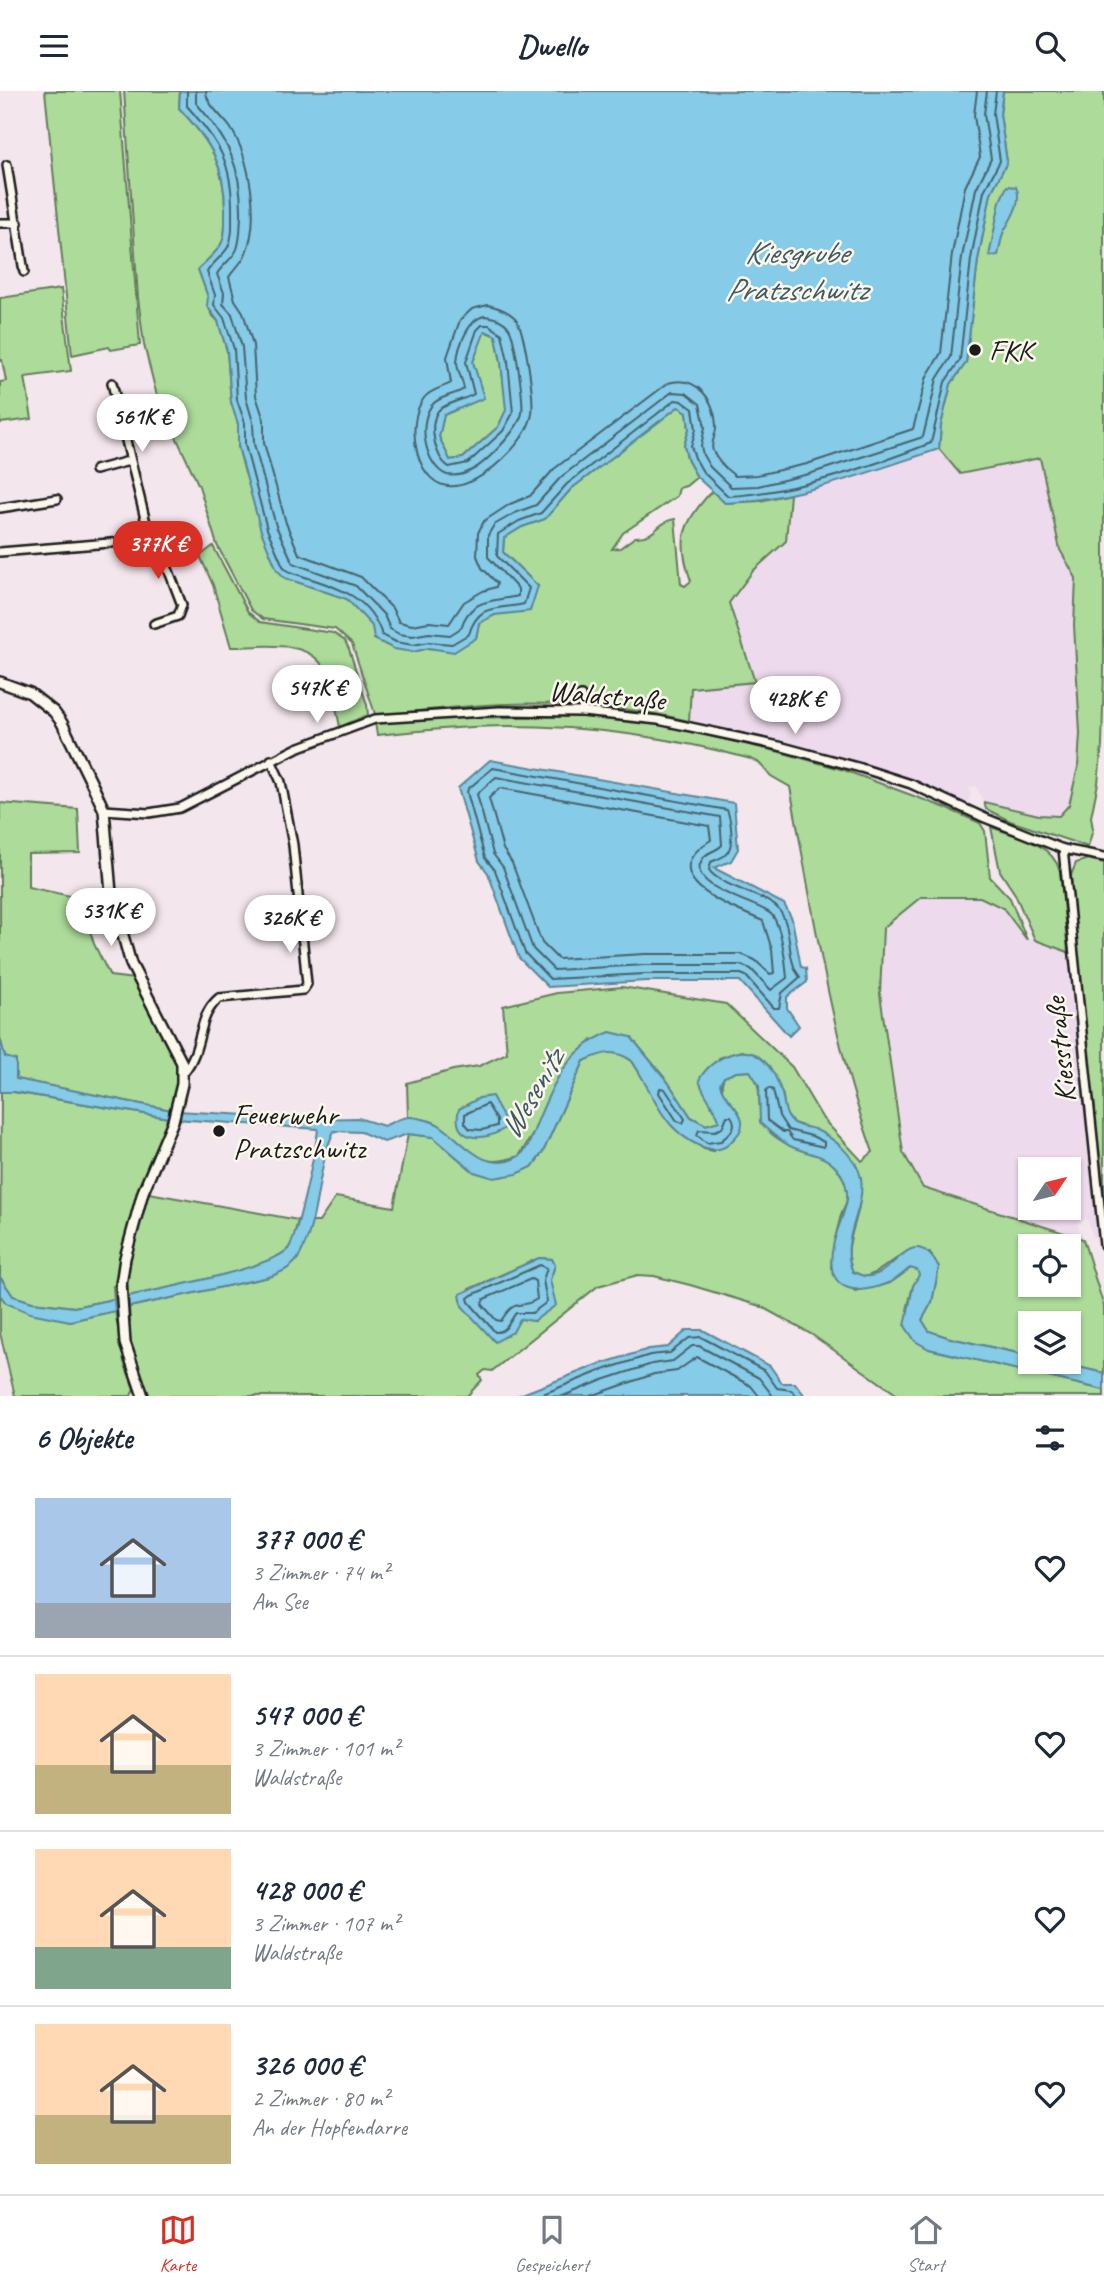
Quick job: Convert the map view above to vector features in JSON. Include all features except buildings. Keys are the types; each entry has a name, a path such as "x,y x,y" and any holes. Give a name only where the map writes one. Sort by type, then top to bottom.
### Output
{"street":[{"path":"8,165 24,272"},
{"path":"0,223 18,223"},
{"path":"112,383 148,531 155,535 182,605 178,616 154,624"},
{"path":"94,470 130,461"},
{"path":"0,507 57,499"},
{"path":"0,552 122,542 148,531"},
{"path":"0,682 30,693 54,712 62,723 104,810 111,893 131,964 182,1063 184,1072"},
{"path":"581,696 583,712"},
{"name":"Waldstraße","path":"104,810 149,813 180,808 197,802 297,748 374,719 499,711 583,712 658,720 779,746 861,768 911,784 985,818 1063,849 1104,857"},
{"path":"140,1395 125,1343 121,1285 125,1258 143,1192 173,1121 184,1072 193,1061 208,1007 219,998 303,990 307,984 293,845 281,782 271,760"},
{"name":"Kiesstraße","path":"1063,849 1104,1245"}],"shaded area":[{"path":"939,449 960,474 1040,457 1060,550 1076,578 1074,625 1080,733 1079,767 1069,805 1059,816 1039,815 984,802 976,786 969,788 971,795 968,802 963,803 922,784 777,741 689,721 690,688 755,682 729,603 753,571 786,541 790,494"},
{"path":"921,897 980,897 1003,908 1025,939 1068,952 1099,1237 1096,1239 1093,1236 1087,1219 1077,1223 1083,1239 1081,1234 1067,1234 1023,1220 1082,1220 1082,1157 1018,1157 1018,1218 923,1188 903,1152 880,994 883,929"}],"green space":[{"path":"45,91 120,91 140,345 111,350 109,347 72,355"},
{"path":"124,91 180,91 179,108 208,144 219,168 225,197 224,235 218,249 198,269 211,314 218,321 227,351 231,402 238,424 238,446 245,473 285,578 347,599 373,626 413,652 429,648 454,651 476,638 479,623 538,586 503,552 504,538 522,527 545,519 571,489 679,406 687,412 689,429 684,446 688,461 697,477 679,488 677,496 623,533 612,549 620,548 635,537 648,535 669,520 675,519 681,584 685,586 691,581 684,554 685,532 694,512 712,491 725,503 760,501 790,494 786,541 753,571 729,603 755,682 691,688 689,721 620,709 549,704 487,705 379,715 375,714 352,644 335,629 263,619 251,610 217,545 199,486 157,396 144,345 138,298"},
{"path":"1003,91 1104,91 1104,670 1102,746 1091,817 1093,829 1088,847 1010,821 986,809 984,802 1039,815 1059,816 1069,805 1078,767 1080,733 1074,625 1076,578 1060,550 1040,458 960,474 939,449 941,425 951,384 966,363 978,260 991,193 1007,162 1000,114"},
{"path":"61,289 71,371 25,377 32,419 0,423 0,382 6,381 0,360 0,298"},
{"path":"484,331 496,336 507,410 498,427 463,458 450,460 439,437 444,414 483,398 473,362"},
{"path":"213,546 248,612 260,622 333,633 345,641 368,715 340,727 327,674 316,658 306,652 282,646 231,647 213,585 200,556"},
{"path":"581,716 657,724 780,752 844,770 980,823 985,831 990,877 1010,898 1027,940 1003,908 980,897 921,897 883,928 880,994 903,1152 923,1188 1067,1234 1018,1234 1018,1297 1081,1297 1083,1239 1104,1307 1104,1373 1081,1368 1081,1311 1018,1311 1018,1353 929,1331 922,1320 932,1302 939,1267 930,1253 916,1248 865,1277 853,1272 849,1249 859,1207 861,1177 815,1130 793,1123 785,1113 783,1096 769,1066 755,1054 741,1051 719,1058 711,1105 717,1112 719,1122 706,1125 691,1117 668,1082 631,1037 592,1040 519,1156 492,1161 482,1159 436,1123 408,1117 407,1083 479,1066 507,1053 503,1006 557,993 622,987 726,1004 792,1067 823,1119 862,1161 873,1152 845,1063 834,1017 790,787 771,776 758,762 751,759 660,739 568,728 506,726 377,735 375,723 445,718"},
{"path":"0,803 78,809 80,853 28,854 28,887 80,898 94,944 110,976 134,979 177,1062 179,1079 171,1110 15,1079 0,1038"},
{"path":"991,827 1032,842 1056,861 1060,871 1068,952 1035,940 1015,894 1000,871"},
{"path":"1088,859 1104,863 1104,1199 1077,957 1071,875 1076,863"},
{"path":"606,1051 623,1055 632,1061 673,1127 704,1149 714,1151 735,1107 724,1093 724,1077 736,1072 750,1071 758,1085 761,1116 768,1130 780,1140 827,1159 837,1168 844,1180 847,1200 836,1235 831,1268 855,1291 890,1283 911,1268 917,1269 920,1275 913,1286 907,1310 929,1349 1018,1370 1018,1374 1036,1374 1104,1390 1104,1396 899,1396 811,1334 760,1306 690,1285 638,1275 598,1286 492,1371 485,1370 479,1375 482,1380 467,1396 148,1396 130,1344 127,1323 130,1322 129,1307 269,1277 279,1272 298,1256 311,1222 319,1222 336,1197 394,1207 408,1134 433,1137 474,1172 532,1167 543,1152 584,1061","holes":["539,1258 552,1259 555,1266 534,1321 520,1318 469,1289"]},
{"path":"1,1090 169,1118 131,1221 117,1286 113,1286 114,1299 74,1307 32,1302 13,1296 0,1277"},
{"path":"149,1193 298,1220 293,1240 287,1250 258,1265 128,1296 126,1285 131,1250"},
{"path":"0,1295 6,1303 70,1321 115,1311 124,1362 134,1389 131,1396 15,1396 0,1333"}],"water":[{"name":"Kiesgrube Pratzschwitz","path":"180,91 1003,91 1000,114 1007,162 991,193 978,260 966,363 951,384 941,425 939,449 807,490 725,503 697,477 688,461 684,446 689,429 687,412 678,407 571,489 545,519 522,527 504,538 503,552 538,586 530,611 495,615 479,623 476,638 454,652 429,648 413,652 394,649 374,639 372,626 347,599 285,578 277,570 261,531 238,446 238,424 231,402 227,351 218,321 207,306 208,297 198,269 220,246 223,239 223,182 208,144 179,108","holes":["485,331 496,336 506,410 498,427 463,458 450,460 439,437 444,415 484,398 473,362"]},
{"path":"1007,186 1016,187 1017,204 1003,233 998,255 989,256 1000,201"},
{"path":"490,760 734,803 738,849 731,861 714,868 784,904 792,919 801,967 806,968 807,982 787,997 787,1008 799,1026 789,1036 740,981 646,981 548,987 519,958 488,873 479,861 458,788"},
{"path":"610,1032 631,1037 668,1082 691,1117 706,1125 719,1121 699,1080 708,1067 731,1054 741,1052 758,1056 775,1076 791,1120 829,1137 849,1155 859,1170 860,1202 849,1248 853,1272 864,1276 875,1275 911,1249 919,1248 929,1253 939,1267 932,1302 922,1320 929,1331 1018,1353 1018,1370 929,1349 915,1341 905,1326 913,1286 919,1275 917,1270 910,1268 891,1282 864,1289 853,1289 837,1281 831,1261 834,1240 847,1200 844,1179 830,1162 786,1144 760,1123 759,1085 750,1071 736,1072 724,1077 720,1084 724,1094 741,1116 740,1131 722,1148 707,1148 691,1141 672,1126 632,1061 614,1053 602,1054 584,1061 543,1152 532,1167 517,1174 494,1178 474,1172 433,1137 408,1134 384,1142 361,1132 334,1131 324,1161 306,1241 291,1266 269,1277 129,1307 128,1296 237,1271 277,1256 288,1249 292,1242 301,1211 318,1129 176,1119 178,1111 314,1119 358,1118 384,1126 403,1118 416,1118 439,1125 484,1159 505,1161 517,1157 527,1147 555,1082 572,1058 595,1039"},
{"path":"0,1038 5,1057 16,1060 16,1079 171,1110 169,1118 14,1092 0,1092"},
{"path":"492,1096 503,1117 505,1128 489,1136 465,1134 458,1120 459,1109 479,1098"},
{"path":"539,1258 552,1259 555,1265 550,1280 556,1305 534,1321 520,1319 513,1332 495,1342 462,1306 460,1294"},
{"path":"0,1277 13,1296 32,1302 74,1307 114,1299 115,1311 70,1321 30,1313 6,1303 0,1295"},
{"path":"687,1330 703,1330 770,1366 782,1383 795,1383 805,1396 517,1396 597,1365 649,1349 668,1347"},
{"path":"1081,1368 1104,1373 1104,1390 1036,1374 1081,1374"}],"place":[{"name":"FKK","path":"975,350"},
{"name":"Feuerwehr Pratzschwitz","path":"219,1131"}],"water label":[{"name":"Wesenitz","path":"531,1094"}]}
